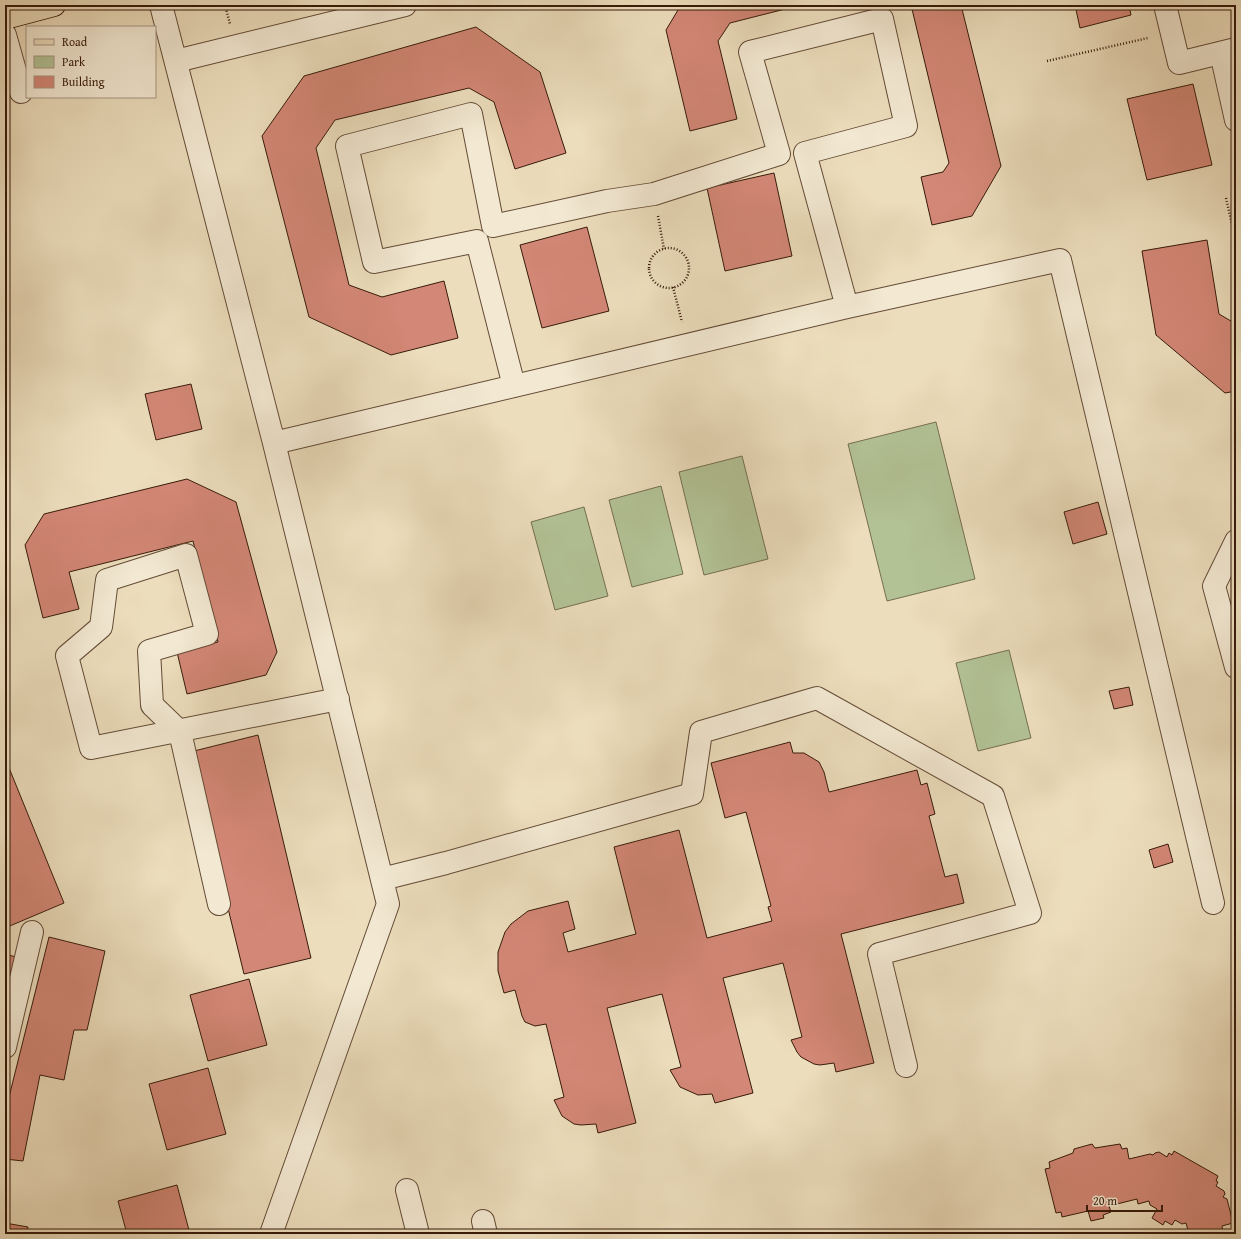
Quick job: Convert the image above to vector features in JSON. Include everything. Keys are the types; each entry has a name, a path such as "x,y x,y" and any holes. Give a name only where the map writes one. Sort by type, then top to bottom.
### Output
{"main road":[{"path":"5,18 41,7"}],"street":[{"path":"161,5 274,443 388,904 271,1234"},
{"path":"176,61 405,5"},
{"path":"1165,5 1179,63 1228,51 1236,120"},
{"path":"494,226 471,114 347,146 374,262 477,241 494,226 607,202 654,194 779,154 805,153 906,126 882,19 750,52 779,154"},
{"path":"5,35 21,92"},
{"path":"805,153 847,307"},
{"path":"477,241 514,386"},
{"path":"274,443 847,307 1060,260 1213,903"},
{"path":"1236,542 1214,586 1236,667"},
{"path":"219,904 180,732 152,705 149,651 207,634 186,556 107,580 101,627 67,656 91,748 180,732 338,700"},
{"path":"382,879 446,863 692,794 701,732 817,698 993,796 1030,913 879,954 906,1066"},
{"path":"5,1047 32,932"},
{"path":"407,1190 418,1234"}],"path":[{"path":"1047,61 1172,32"},
{"path":"654,194 664,249"},
{"path":"1226,198 1236,242"},
{"path":"668,248 680,251 687,259 689,271 684,281 673,288 664,288 654,281 649,271 650,260 658,251 668,248"},
{"path":"673,288 687,345"}],"green space":[{"path":"936,422 975,579 887,601 848,444"},
{"path":"742,456 768,559 704,575 679,472"},
{"path":"661,486 683,574 632,587 609,500"},
{"path":"584,507 608,596 555,610 531,522"},
{"path":"1009,650 1031,738 978,751 956,663"}],"building":[{"path":"681,5 801,5 730,23 718,41 737,119 690,131 666,30"},
{"path":"911,5 961,5 1001,166 972,216 932,225 921,177 943,172 949,163"},
{"path":"1075,5 1129,5 1131,15 1080,28"},
{"path":"476,27 540,72 566,153 515,169 494,102 469,88 335,120 316,148 349,285 382,297 444,281 458,338 391,355 309,317 262,136 304,76"},
{"path":"1193,84 1212,165 1147,180 1127,99"},
{"path":"774,173 792,256 725,271 707,188"},
{"path":"587,227 609,311 542,328 520,245"},
{"path":"1207,240 1219,314 1236,324 1236,391 1225,393 1156,335 1142,251"},
{"path":"191,384 202,429 156,440 145,394"},
{"path":"187,479 236,502 277,652 266,675 187,694 177,652 218,642 193,541 69,572 79,609 43,618 25,545 44,514"},
{"path":"1098,502 1107,534 1073,544 1064,512"},
{"path":"1236,574 1236,598 1232,581"},
{"path":"1129,687 1133,705 1114,709 1109,691"},
{"path":"258,735 311,958 244,974 190,752"},
{"path":"790,742 793,753 804,753 819,762 824,772 829,792 917,770 921,785 927,783 935,814 929,816 945,877 957,874 964,903 841,934 874,1063 836,1072 834,1063 820,1065 814,1064 801,1057 791,1040 802,1037 783,963 723,978 753,1093 715,1103 712,1094 698,1095 680,1087 670,1070 681,1067 662,994 607,1008 636,1123 598,1133 596,1124 574,1124 562,1116 554,1100 564,1097 546,1024 535,1026 525,1022 515,990 504,993 498,971 498,952 505,932 511,924 528,911 568,901 575,929 563,933 568,952 636,934 614,847 679,830 707,938 772,921 768,907 771,906 746,812 725,818 711,763"},
{"path":"5,758 64,903 5,928"},
{"path":"1168,844 1173,862 1154,868 1149,850"},
{"path":"49,937 105,951 87,1030 74,1030 64,1080 40,1075 23,1161 5,1159 5,1113"},
{"path":"5,954 16,957 5,998"},
{"path":"249,979 267,1045 208,1061 190,995"},
{"path":"208,1068 226,1134 167,1150 149,1084"},
{"path":"1092,1144 1095,1148 1120,1144 1122,1149 1127,1148 1129,1159 1150,1154 1153,1155 1159,1152 1167,1157 1169,1153 1172,1155 1174,1151 1218,1176 1216,1186 1224,1191 1225,1194 1223,1197 1227,1199 1233,1223 1222,1226 1223,1232 1229,1230 1230,1234 1189,1234 1186,1223 1182,1224 1175,1220 1172,1225 1165,1221 1163,1225 1152,1218 1157,1209 1150,1205 1149,1201 1138,1204 1137,1199 1109,1206 1111,1212 1103,1215 1104,1218 1091,1221 1088,1211 1062,1217 1061,1212 1056,1213 1045,1169 1050,1168 1049,1162 1073,1153 1074,1149"},
{"path":"177,1185 190,1234 127,1234 118,1201"},
{"path":"5,1223 28,1227 27,1234 5,1234"}]}
